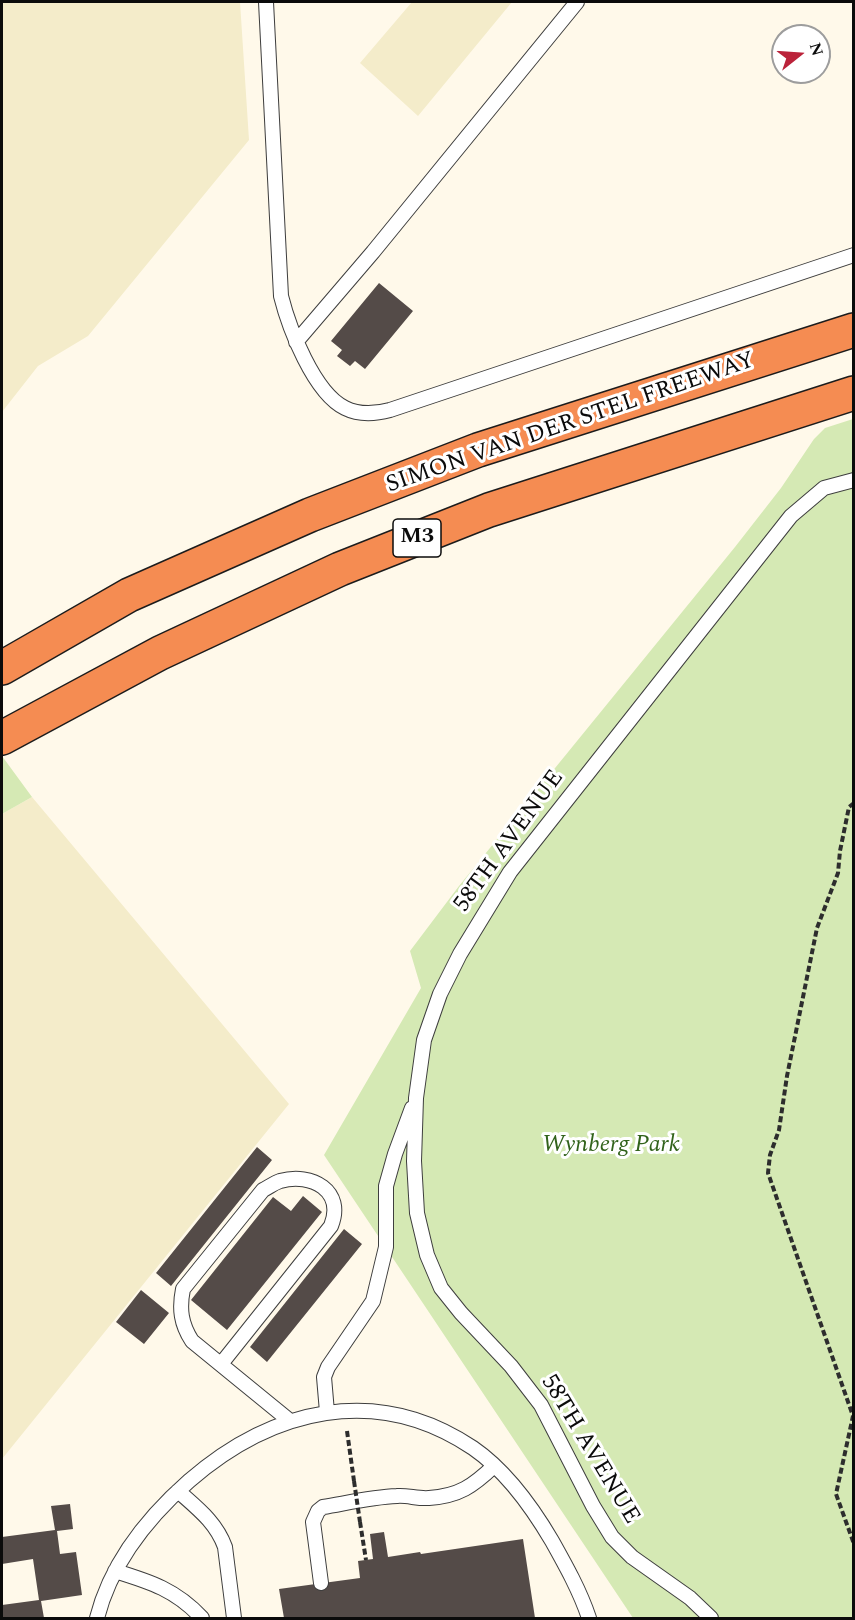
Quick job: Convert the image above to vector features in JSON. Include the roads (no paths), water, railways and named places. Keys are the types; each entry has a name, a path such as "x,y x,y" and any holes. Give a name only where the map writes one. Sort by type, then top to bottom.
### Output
{"highway":[{"name":"SIMON VAN DER STEL FREEWAY","path":"2,668 129,595 310,515 478,450 854,330"},
{"name":"M3","path":"2,738 160,653 340,569 489,510 854,393"}],"lane":[{"path":"266,2 281,296 296,342 332,399 345,408 356,412 379,413 854,255"},
{"path":"296,342 388,234 577,2"},
{"name":"58TH AVENUE","path":"711,1618 690,1598 632,1557 612,1537 593,1506 541,1405 511,1366 461,1313 441,1288 427,1255 417,1213 414,1161 416,1098 424,1040 440,994 460,954 510,872 791,516 824,488 854,480"},
{"path":"327,1412 324,1377 328,1367 373,1301 378,1284 386,1246 386,1186 395,1154 416,1098"},
{"path":"221,1364 331,1226 334,1218 334,1202 322,1185 300,1179 290,1179 280,1181 263,1190 183,1289 180,1312 186,1332 192,1341 290,1421"},
{"path":"97,1618 115,1571 143,1528 178,1491 211,1463 247,1439 290,1421 327,1412 367,1411 393,1414 441,1430 474,1448 494,1466 523,1496 543,1527 583,1600 589,1618"},
{"path":"321,1583 313,1522 318,1510 323,1507 380,1498 398,1496 428,1498 455,1493 474,1485 494,1466"},
{"path":"178,1491 209,1519 221,1536 225,1547 234,1618"},
{"path":"115,1571 169,1590 185,1601 202,1618"}],"park label":[{"name":"Wynberg Park","path":"611,1146"}]}
